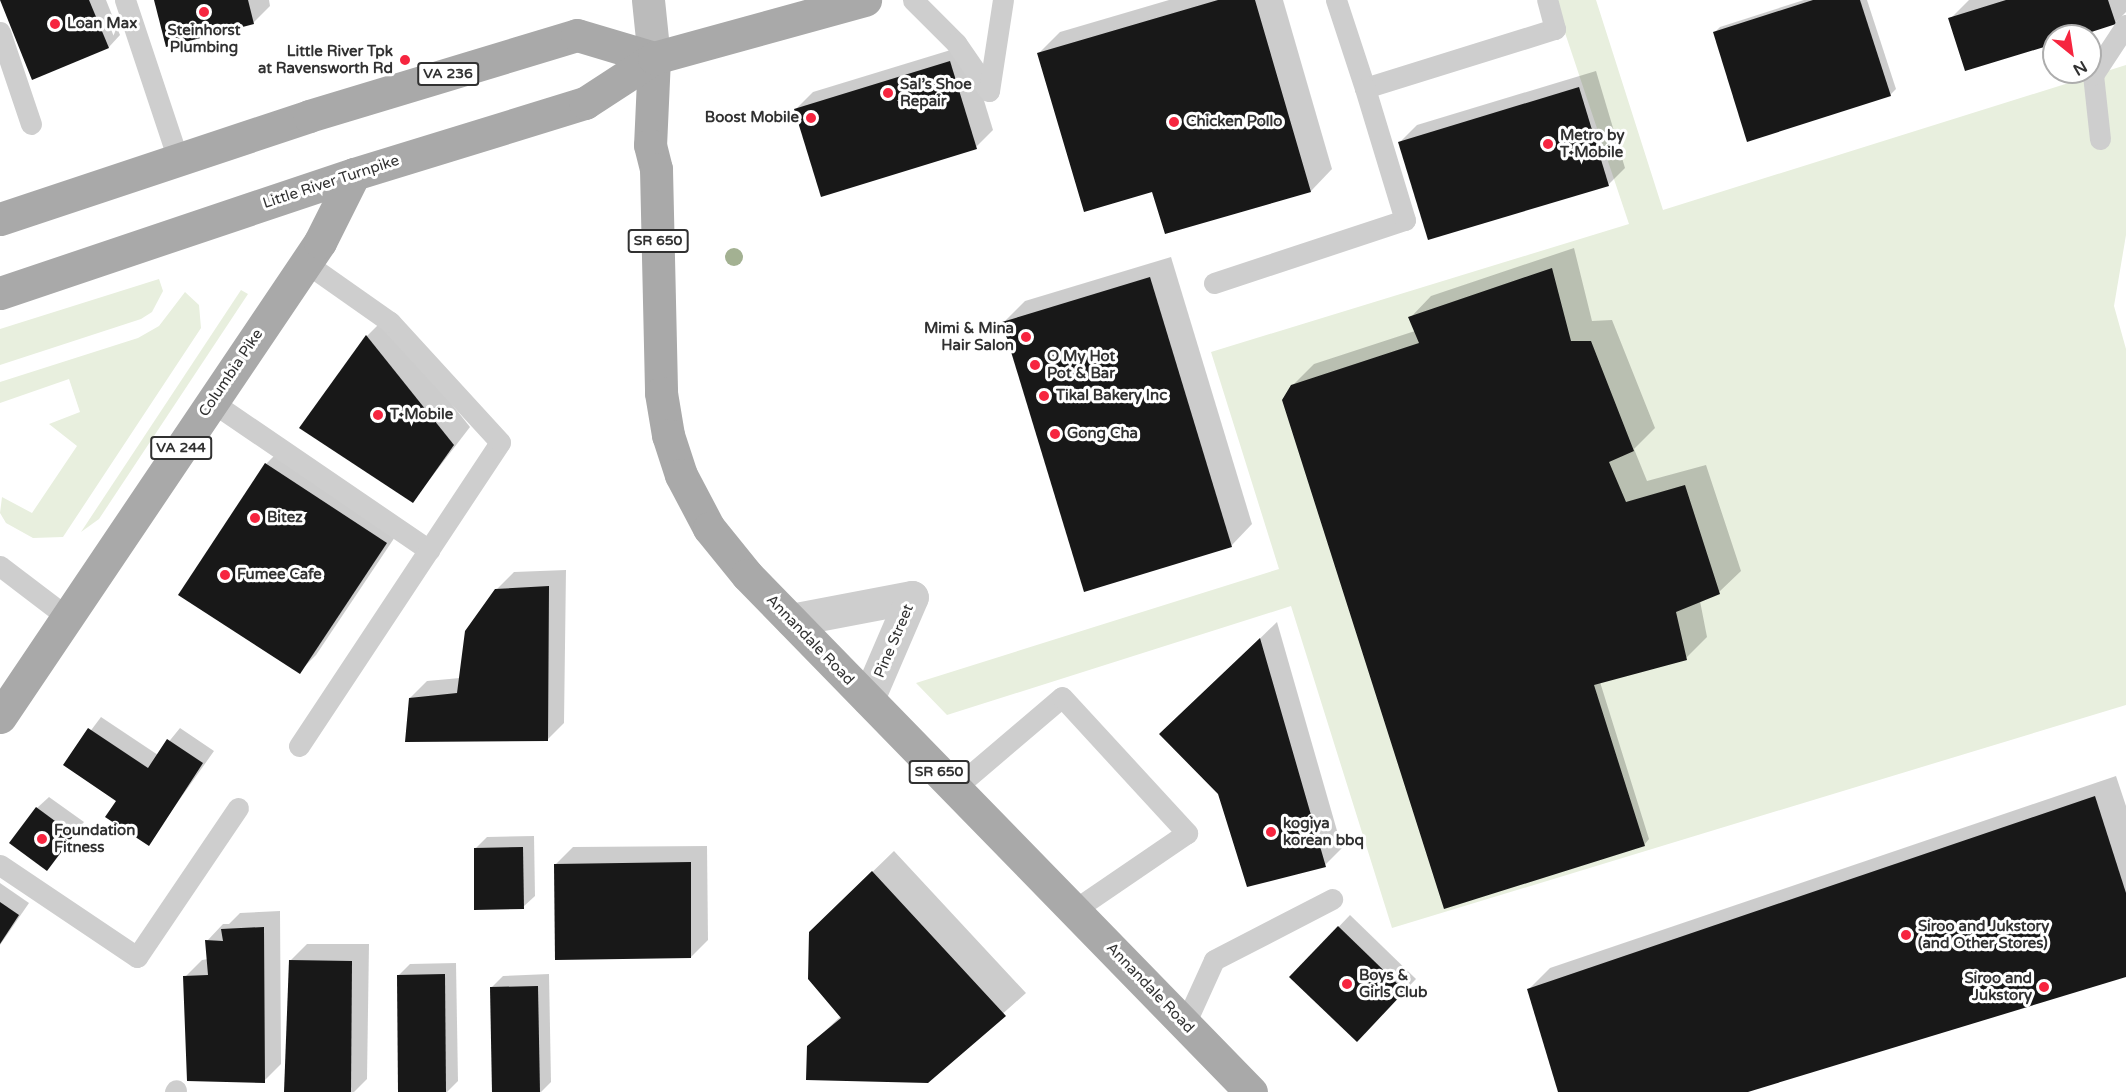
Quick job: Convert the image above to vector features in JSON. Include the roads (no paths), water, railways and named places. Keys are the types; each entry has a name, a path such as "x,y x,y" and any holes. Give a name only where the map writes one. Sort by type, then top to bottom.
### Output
{"main road":[{"path":"648,0 654,58"},
{"name":"Little River Turnpike","path":"0,293 354,174 585,103 654,58 865,0"},
{"name":"VA 236","path":"0,219 178,159 577,35 654,58"},
{"name":"Annandale Road","path":"654,58 650,145 656,169 661,393 668,435 681,475 709,528 791,620 1251,1092"},
{"name":"Columbia Pike","path":"0,717 306,263 354,174"}],"street":[{"name":"Pine Street","path":"791,620 912,597 868,699"}],"lane":[{"path":"125,0 178,159"},
{"path":"913,0 956,43 989,91 1003,0"},
{"path":"1214,283 1405,220 1336,0"},
{"path":"1365,88 1555,29 1547,0"},
{"path":"2100,139 2093,75 2126,25"},
{"path":"0,32 31,124"},
{"path":"299,746 500,442 390,322 306,263"},
{"path":"212,402 429,550"},
{"path":"0,566 67,617"},
{"path":"955,788 1062,697 1186,833 1074,910"},
{"path":"0,865 137,957 238,808"},
{"path":"1185,1024 1214,960 1332,898"}],"place":[{"name":"Steinhorst Plumbing","path":"204,12"},
{"name":"Loan Max","path":"55,24"},
{"name":"Little River Tpk at Ravensworth Rd","path":"405,60"},
{"name":"Sal’s Shoe Repair","path":"888,93"},
{"name":"Boost Mobile","path":"811,118"},
{"name":"Chicken Pollo","path":"1174,122"},
{"name":"Metro by T-Mobile","path":"1548,144"},
{"name":"Mimi & Mina Hair Salon","path":"1026,337"},
{"name":"O My Hot Pot & Bar","path":"1035,365"},
{"name":"Tikal Bakery Inc","path":"1044,396"},
{"name":"T-Mobile","path":"378,415"},
{"name":"Gong Cha","path":"1055,434"},
{"name":"Bitez","path":"255,518"},
{"name":"Fumee Cafe","path":"225,575"},
{"name":"kogiya korean bbq","path":"1271,832"},
{"name":"Foundation Fitness","path":"42,839"},
{"name":"Siroo and Jukstory (and Other Stores)","path":"1906,935"},
{"name":"Boys & Girls Club","path":"1347,984"},
{"name":"Siroo and Jukstory","path":"2044,987"}]}
